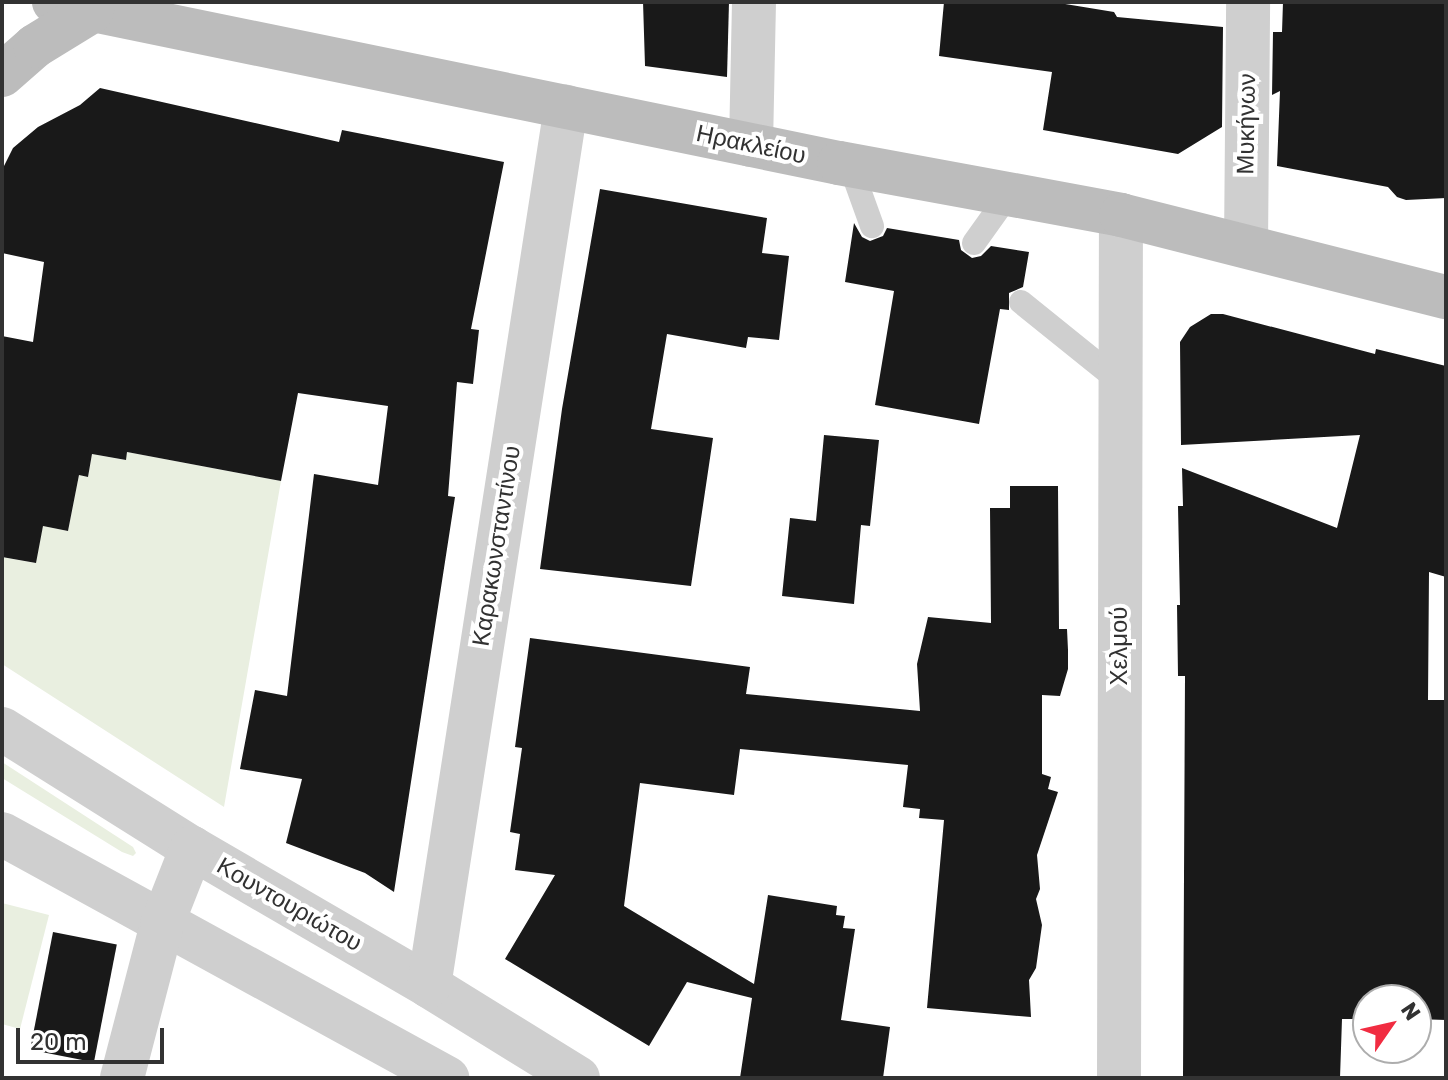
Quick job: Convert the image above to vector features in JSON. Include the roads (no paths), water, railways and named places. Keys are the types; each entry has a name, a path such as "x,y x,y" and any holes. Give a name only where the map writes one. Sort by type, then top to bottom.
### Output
{"main road":[{"name":"Ηρακλείου","path":"73,6 850,165 1121,215 1446,297"},
{"path":"2,75 73,6"}],"street":[{"path":"751,145 754,2"},
{"name":"Μυκήνων","path":"1246,246 1248,2"},
{"name":"Καρακωνσταντίνου","path":"429,986 566,107"},
{"name":"Χελμού","path":"1119,1078 1121,215"},
{"name":"Κουντουριώτου","path":"2,729 192,848 429,986 578,1078"},
{"path":"2,834 447,1078"},
{"path":"122,1078 162,924 192,848"}],"lane":[{"path":"850,165 872,226"},
{"path":"974,243 1009,194"},
{"path":"1021,302 1120,382"}]}
